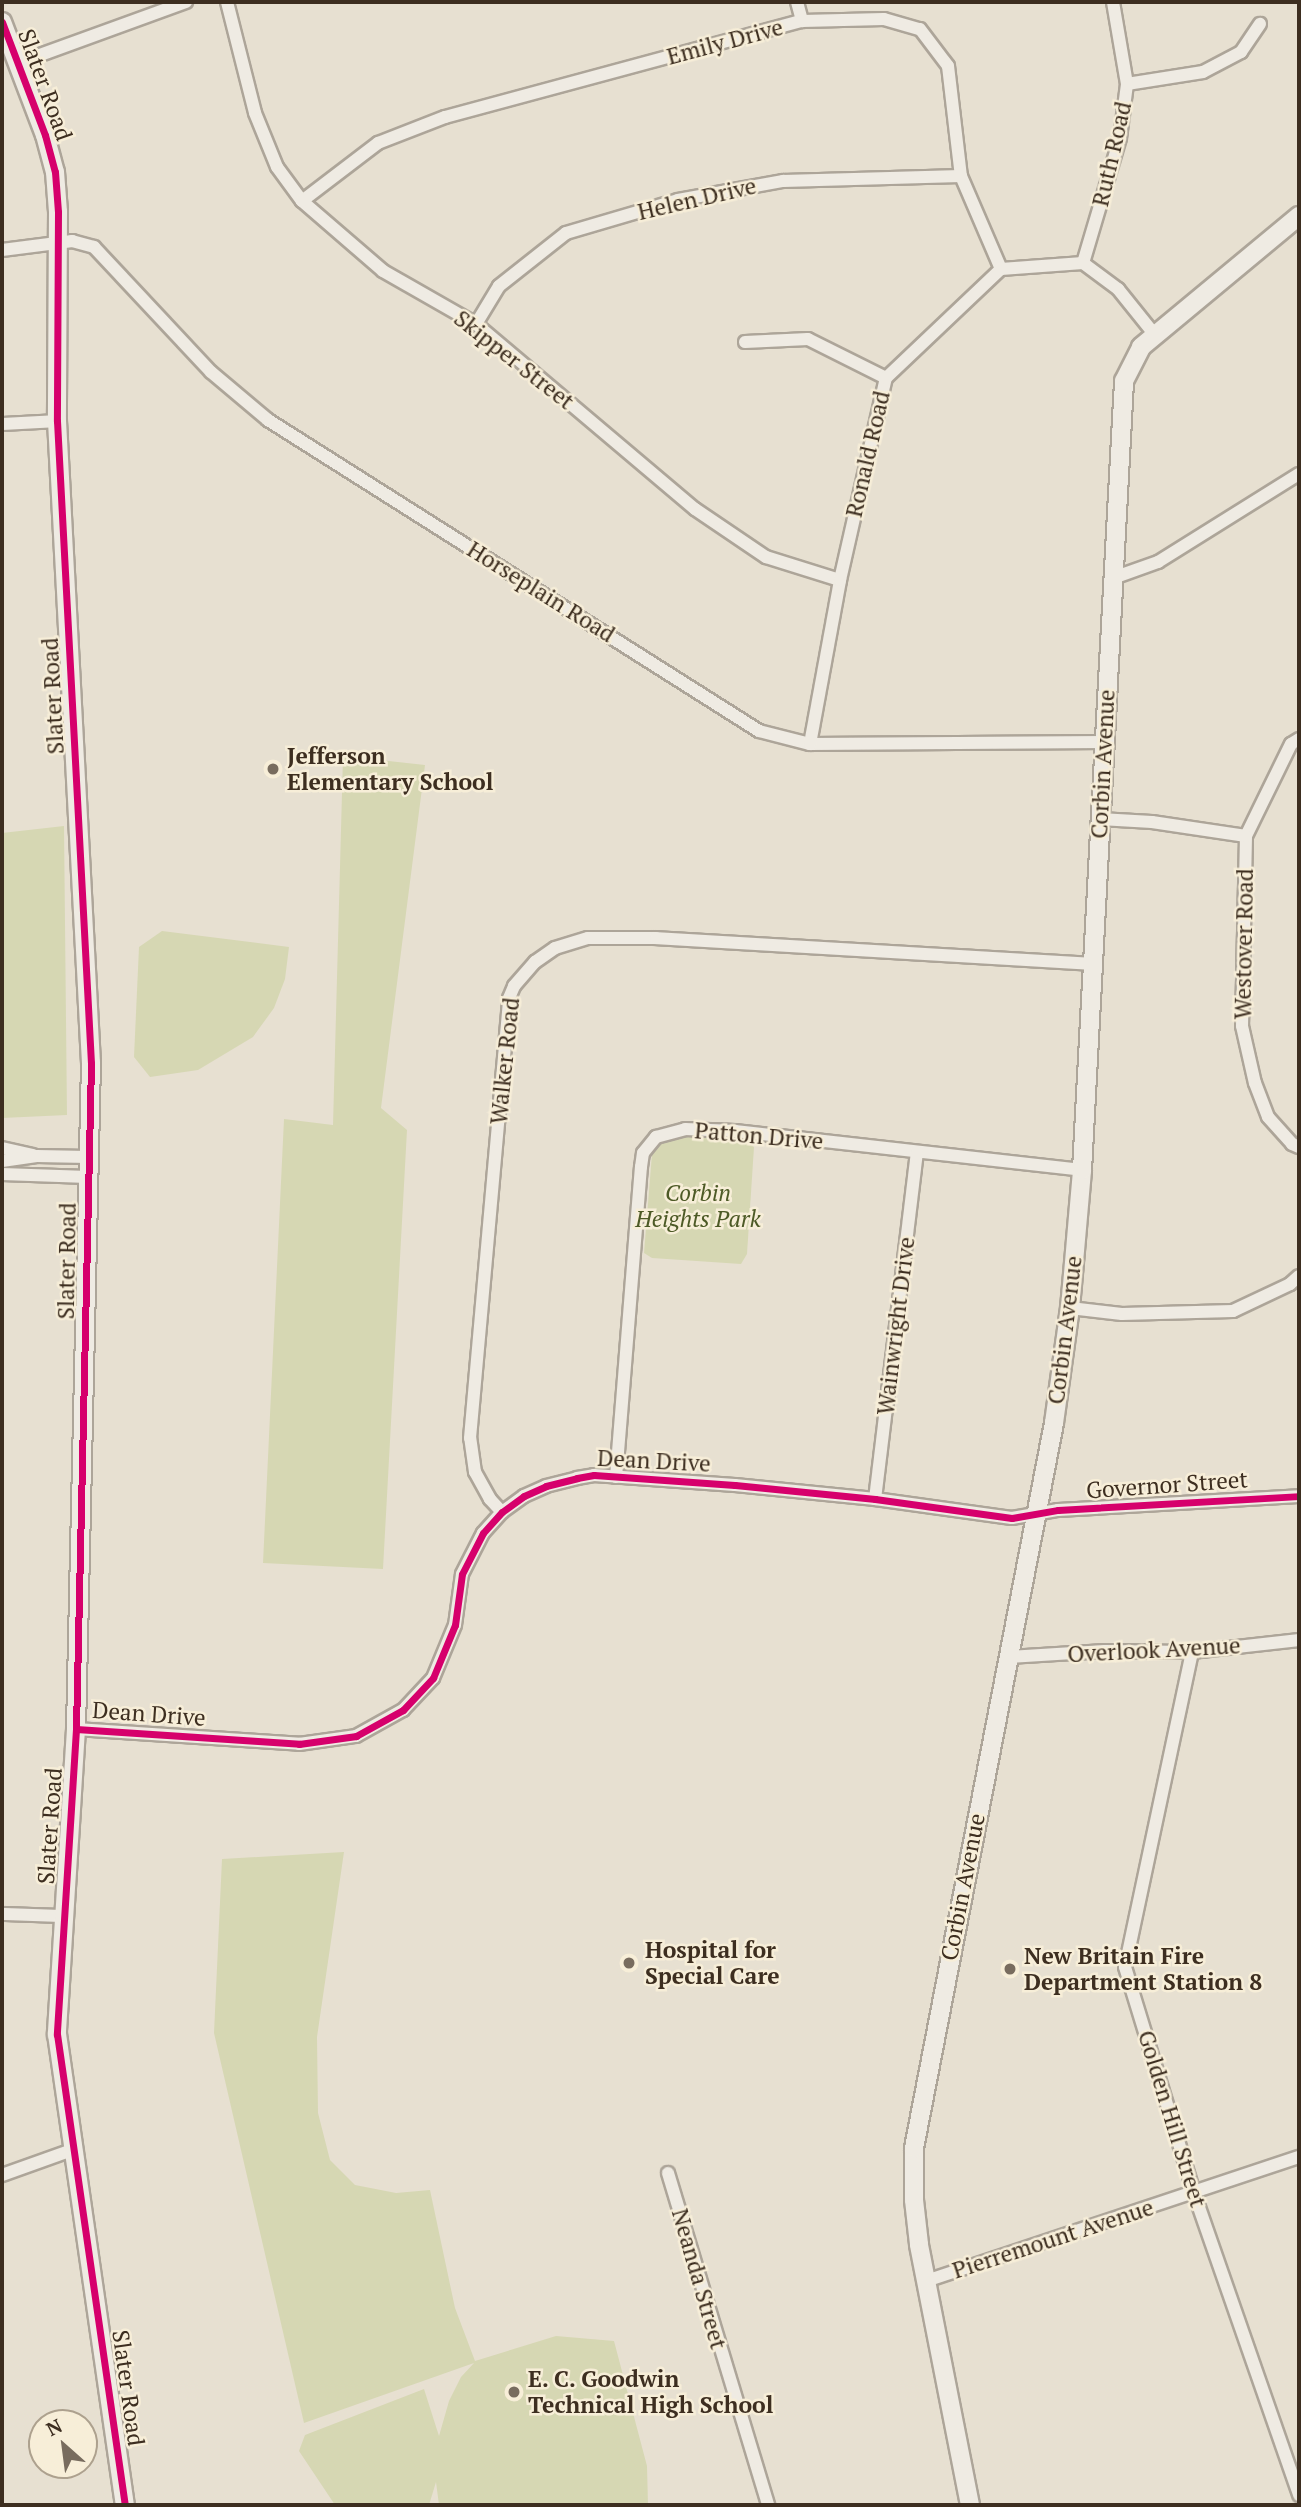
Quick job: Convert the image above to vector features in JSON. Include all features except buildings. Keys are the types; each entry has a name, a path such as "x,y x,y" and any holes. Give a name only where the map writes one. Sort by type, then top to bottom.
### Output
{"main road":[{"name":"Slater Road","path":"2,22 45,135 55,173 59,243 57,421 91,1063 76,1728 62,1916 57,2034 125,2505"},
{"name":"Corbin Avenue","path":"970,2505 926,2281 914,2200 917,2122 1037,1514 1070,1308 1082,1170 1124,380 1133,358 1155,335 1299,216"}],"street":[{"path":"18,63 186,2"},
{"name":"Skipper Street","path":"227,2 255,113 277,167 302,201 383,271 476,324 695,509 766,557 839,580"},
{"path":"797,2 802,21"},
{"name":"Ruth Road","path":"1083,263 1120,138 1127,83 1113,2"},
{"name":"Emily Drive","path":"302,201 378,143 445,117 802,21 884,19 920,29 948,66 961,176 1001,269"},
{"path":"1127,83 1203,72 1241,52 1260,24"},
{"name":"Helen Drive","path":"476,324 499,286 566,233 678,200 783,181 961,176"},
{"name":"Horseplain Road","path":"2,250 80,242 100,253 211,372 268,420 760,731 810,744 1104,742"},
{"path":"1001,269 1083,263 1118,289 1155,335"},
{"name":"Ronald Road","path":"810,744 839,580 886,378 1001,269"},
{"path":"744,342 808,339 886,378"},
{"path":"2,424 57,421"},
{"path":"1113,578 1158,562 1299,474"},
{"name":"Westover Road","path":"1299,739 1291,744 1246,836 1242,1026 1255,1083 1268,1117 1292,1144 1299,1147"},
{"path":"1100,820 1152,822 1246,836"},
{"name":"Walker Road","path":"502,1512 490,1499 475,1472 470,1426 509,998 514,986 535,962 545,954 571,942 602,938 656,938 1092,964"},
{"name":"Patton Drive","path":"616,1477 641,1167 643,1153 649,1144 668,1133 704,1129 1082,1170"},
{"path":"2,1147 37,1156"},
{"name":"Wainwright Drive","path":"875,1499 917,1153"},
{"path":"2,1161 37,1156 89,1157"},
{"path":"2,1174 88,1177"},
{"path":"1070,1308 1122,1314 1233,1311 1290,1284 1299,1276"},
{"name":"Dean Drive","path":"76,1728 299,1744 356,1736 403,1710 433,1678 455,1625 466,1562 483,1533 502,1512 524,1496 555,1483 594,1475 875,1499 1012,1518 1037,1514"},
{"name":"Governor Street","path":"1037,1514 1058,1510 1299,1496"},
{"name":"Overlook Avenue","path":"1009,1657 1105,1651 1192,1652 1299,1640"},
{"name":"Golden Hill Street","path":"1192,1652 1125,1967 1194,2193 1299,2495"},
{"path":"2,1914 62,1916"},
{"path":"2,2175 72,2150"},
{"name":"Pierremount Avenue","path":"926,2281 1299,2157"},
{"name":"Neanda Street","path":"668,2173 768,2505"}],"green space":[{"path":"343,756 425,765 381,1108 407,1130 383,1569 263,1563 284,1119 333,1125"},
{"path":"64,826 67,1115 2,1118 2,833"},
{"path":"162,931 289,947 285,979 274,1008 253,1037 198,1070 150,1077 134,1057 139,947"},
{"name":"Corbin Heights Park","path":"682,1135 746,1141 754,1147 747,1254 741,1264 652,1258 644,1253 652,1154 660,1143"},
{"path":"344,1852 317,2037 318,2113 330,2160 355,2185 396,2193 430,2190 455,2308 475,2361 556,2336 614,2341 647,2466 648,2505 439,2505 436,2482 429,2505 335,2505 299,2451 305,2435 424,2389 439,2436 449,2401 461,2377 474,2363 304,2423 214,2033 222,1859"}],"cycle path":[{"path":"2,22 45,135 55,172 58,212 57,421 91,1063 76,1729 57,2034 125,2505"},
{"path":"76,1729 299,1744 356,1736 403,1710 433,1678 455,1625 462,1574 483,1533 502,1512 524,1496 546,1486 577,1478 594,1475 735,1485 875,1499 1012,1518 1058,1510 1299,1496"}],"place":[{"name":"Jefferson Elementary School","path":"273,769"},
{"name":"Hospital for Special Care","path":"629,1963"},
{"name":"New Britain Fire Department Station 8","path":"1010,1969"},
{"name":"E. C. Goodwin Technical High School","path":"514,2392"}]}
